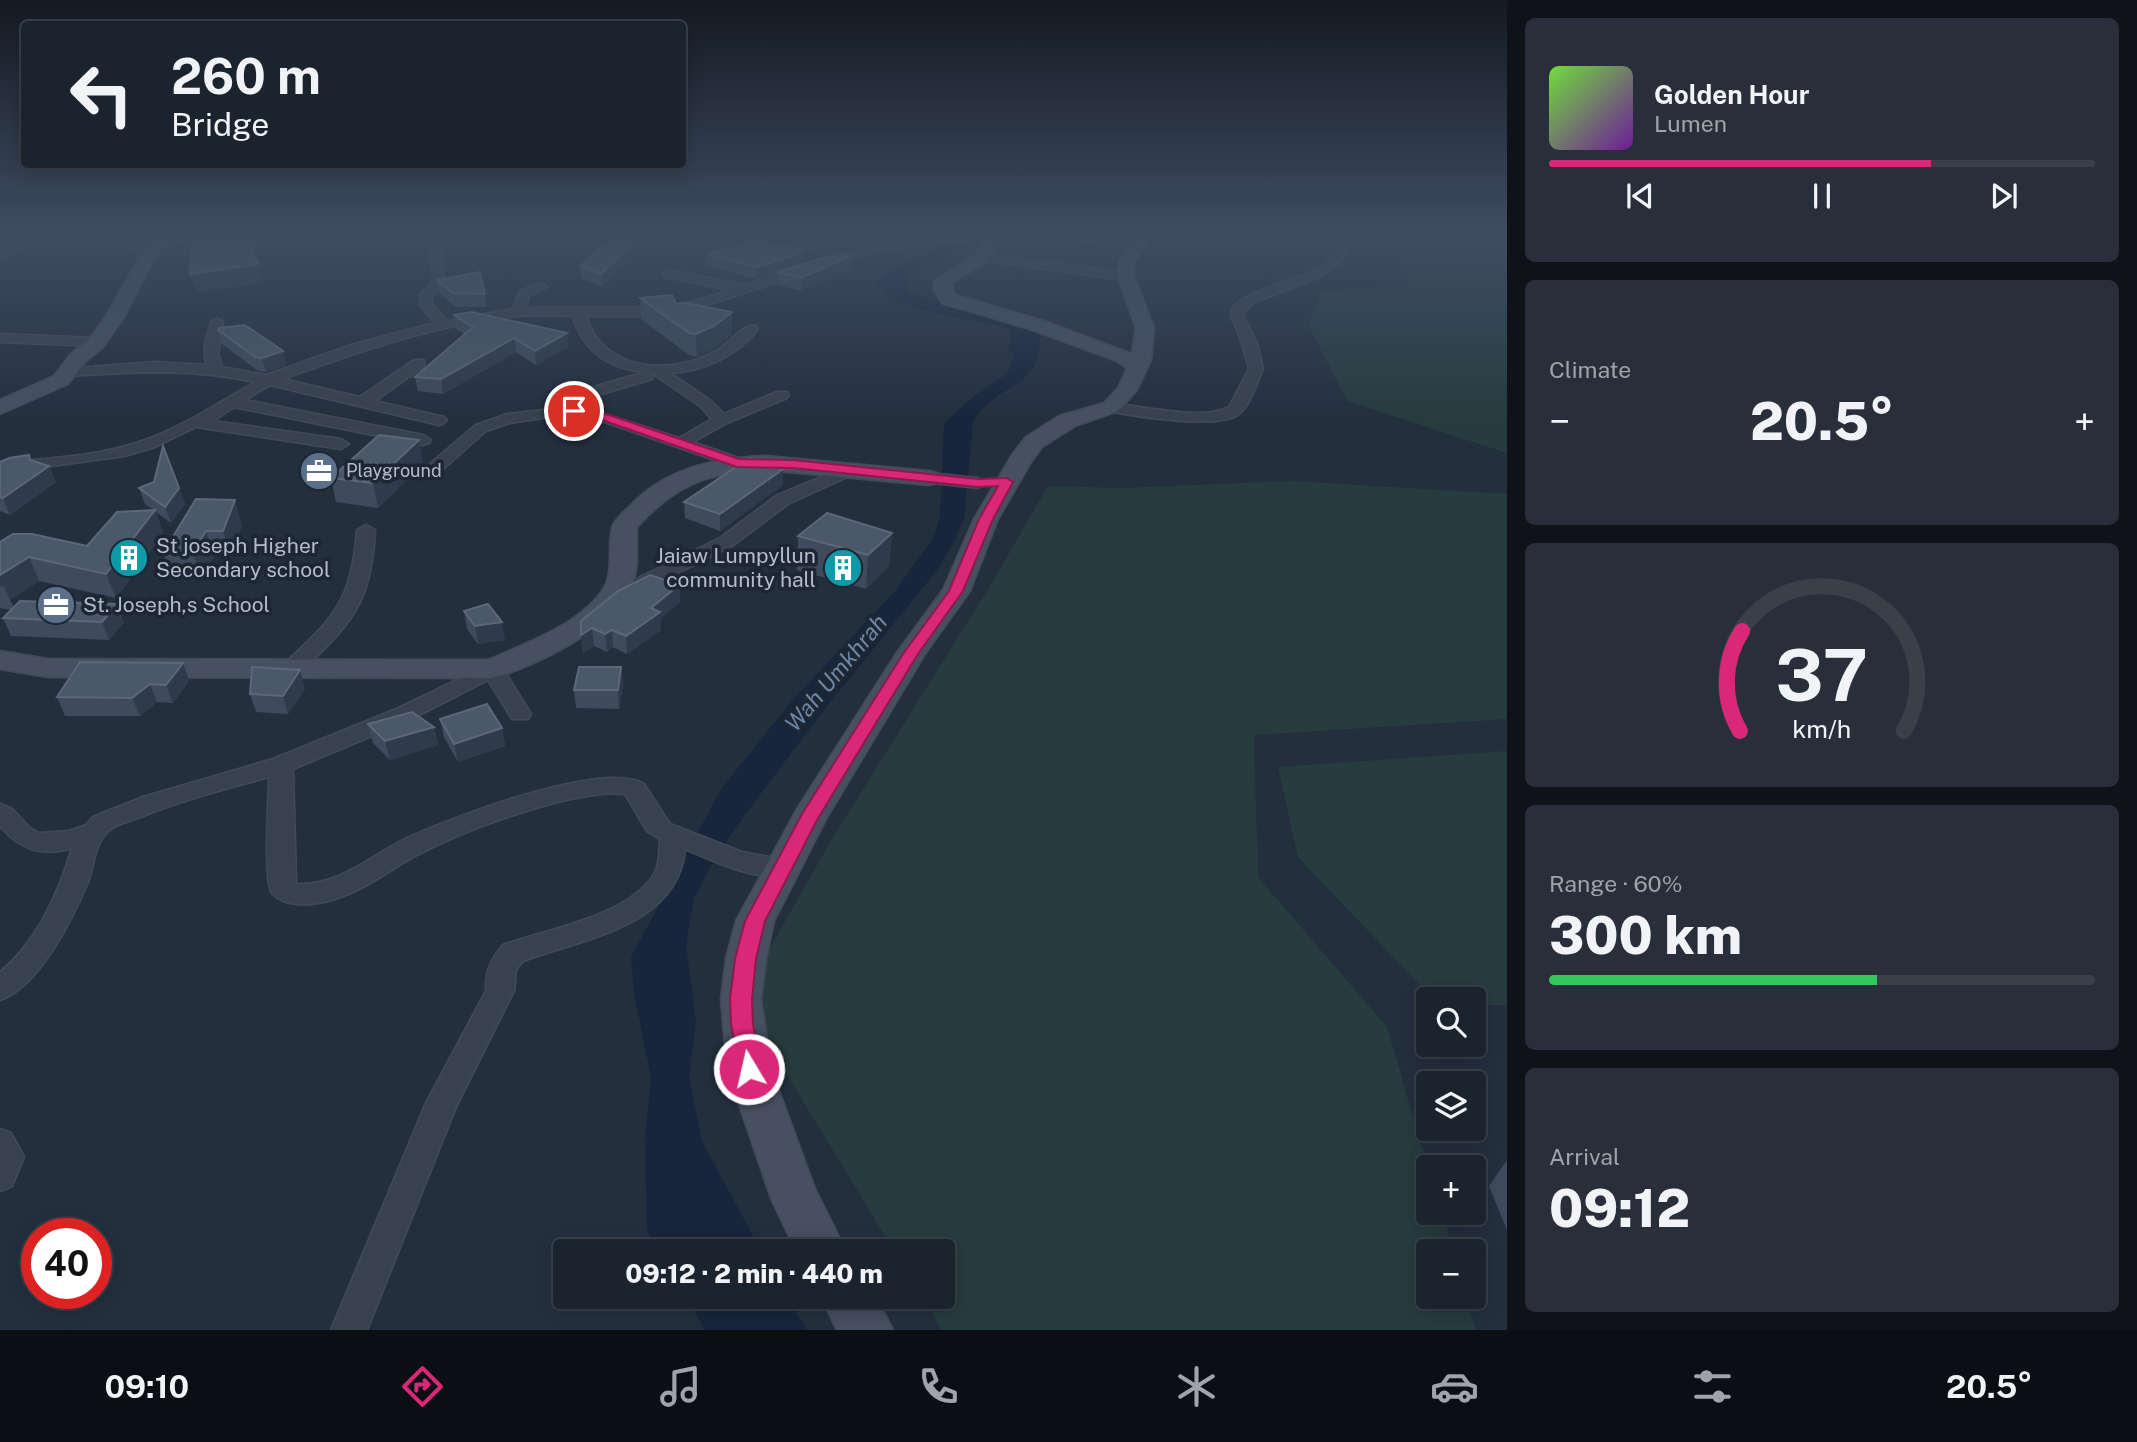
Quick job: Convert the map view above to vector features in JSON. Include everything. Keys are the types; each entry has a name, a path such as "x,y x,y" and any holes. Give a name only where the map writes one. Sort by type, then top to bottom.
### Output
{"street":[{"path":"0,408 61,380 77,359 97,342 126,295"},
{"path":"426,295 426,305 444,325"},
{"path":"519,312 523,295"},
{"path":"198,423 270,379 370,344 444,325 519,312 657,312 729,295"},
{"path":"946,295 948,299 980,310 1037,324 1124,357 1139,367"},
{"path":"1111,407 1127,390 1139,367 1145,342 1145,328 1133,295"},
{"path":"815,1239 795,1198 766,1123 749,1069 742,1024 746,959 755,921 809,818 911,654 956,591 986,519 993,483 1034,442 1067,421 1111,407 1197,417 1226,415 1236,410 1256,369 1250,343 1240,326 1238,310 1261,295"},
{"path":"578,312 584,338 603,355 652,373 705,404 722,420"},
{"path":"217,322 210,352 210,361 217,370"},
{"path":"574,411 582,395 716,357 736,345 751,329"},
{"path":"0,338 97,342"},
{"path":"362,403 419,363"},
{"path":"68,372 155,366 217,370 270,379 439,420"},
{"path":"681,443 722,420 782,395"},
{"path":"232,402 423,440"},
{"path":"436,467 469,437 492,423 557,411 574,411 605,417 737,463"},
{"path":"0,468 74,461 131,448 176,435 194,422 341,444"},
{"path":"605,604 618,589 624,569 625,526 654,494 678,479 702,469 737,463 770,463 993,483"},
{"path":"0,813 25,837 56,843 74,840 92,832 102,823 152,803 281,765 402,715 492,668 532,653 605,604 670,568 726,542 782,500 850,470"},
{"path":"290,669 337,625 353,604 365,556 366,530"},
{"path":"0,661 48,668 492,668"},
{"path":"492,668 520,714"},
{"path":"281,765 281,885 289,893 322,893 416,845 530,803 595,787 618,785 633,788 641,797 651,823 739,861 783,868"},
{"path":"0,988 17,974 46,937 75,881 92,832"},
{"path":"349,1330 442,1102 500,991 499,975 502,964 513,953 608,921 629,910 662,883 679,837"},
{"path":"0,1144 8,1157 0,1175"},
{"path":"853,1309 866,1330"}],"green space":[{"path":"1321,295 1507,295 1507,453 1347,401 1308,324"},
{"path":"1292,481 1507,494 1507,719 1254,735 1258,877 1387,1027 1416,1126 1416,1141 1420,1141 1424,1155 1416,1155 1416,1225 1445,1225 1450,1239 1416,1239 1416,1309 1470,1309 1476,1330 942,1330 929,1309 955,1309 955,1239 887,1239 741,999 832,839 993,581 1048,486 1120,488"},
{"path":"1507,751 1507,1005 1486,1005 1486,987 1422,987 1298,857 1278,767"}],"water":[{"name":"Wah Umkhrah","path":"888,295 914,295 1018,321 1038,330 1040,338 1037,361 1022,380 989,402 973,423 964,519 937,570 820,715 744,816 715,858 694,898 686,945 696,1022 689,1076 702,1141 755,1239 652,1239 647,1231 645,1137 651,1077 634,993 631,957 721,789 790,703 895,591 934,537 940,514 944,424 970,399 1008,373 1014,356 1008,349 1012,340 1009,329 920,309"},
{"path":"693,1309 794,1309 807,1330 705,1330"}],"building":[{"path":"672,295 676,304 686,303 732,312 714,326 696,334 689,333 640,298"},
{"path":"471,312 567,333 535,351 514,338 441,379 415,377 473,327 454,315"},
{"path":"245,325 283,351 262,358 255,357 218,330"},
{"path":"379,435 419,440 373,483 331,478"},
{"path":"163,446 179,488 165,507 139,488 154,482"},
{"path":"29,455 30,460 49,466 3,498 0,497 0,462"},
{"path":"749,458 783,469 720,514 684,502"},
{"path":"196,499 235,500 223,531 206,531 193,552 163,553"},
{"path":"155,510 106,574 29,557 0,575 0,542 13,534 32,534 87,546 117,512"},
{"path":"827,513 892,533 868,555 798,536"},
{"path":"650,575 679,585 651,608 660,612 626,636 612,630 605,634 592,628 581,635 581,621 618,591"},
{"path":"20,601 117,604 102,622 3,618"},
{"path":"488,604 502,622 475,626 464,611"},
{"path":"80,662 183,663 166,685 150,684 132,698 57,697"},
{"path":"252,667 300,670 283,696 250,694"},
{"path":"579,667 621,667 618,690 574,690"},
{"path":"487,704 502,728 454,744 440,719"},
{"path":"412,712 434,727 385,741 368,724"}],"place":[{"name":"Playground","path":"319,471"},
{"name":"St joseph Higher Secondary school","path":"129,558"},
{"name":"Jaiaw Lumpyllun community hall","path":"843,568"},
{"name":"St. Joseph,s School","path":"56,605"}],"route":[{"path":"574,411 605,417 737,463 793,464 978,483 1007,482 986,519 956,591 911,654 809,818 755,921 746,959 741,999 749,1069"}]}
